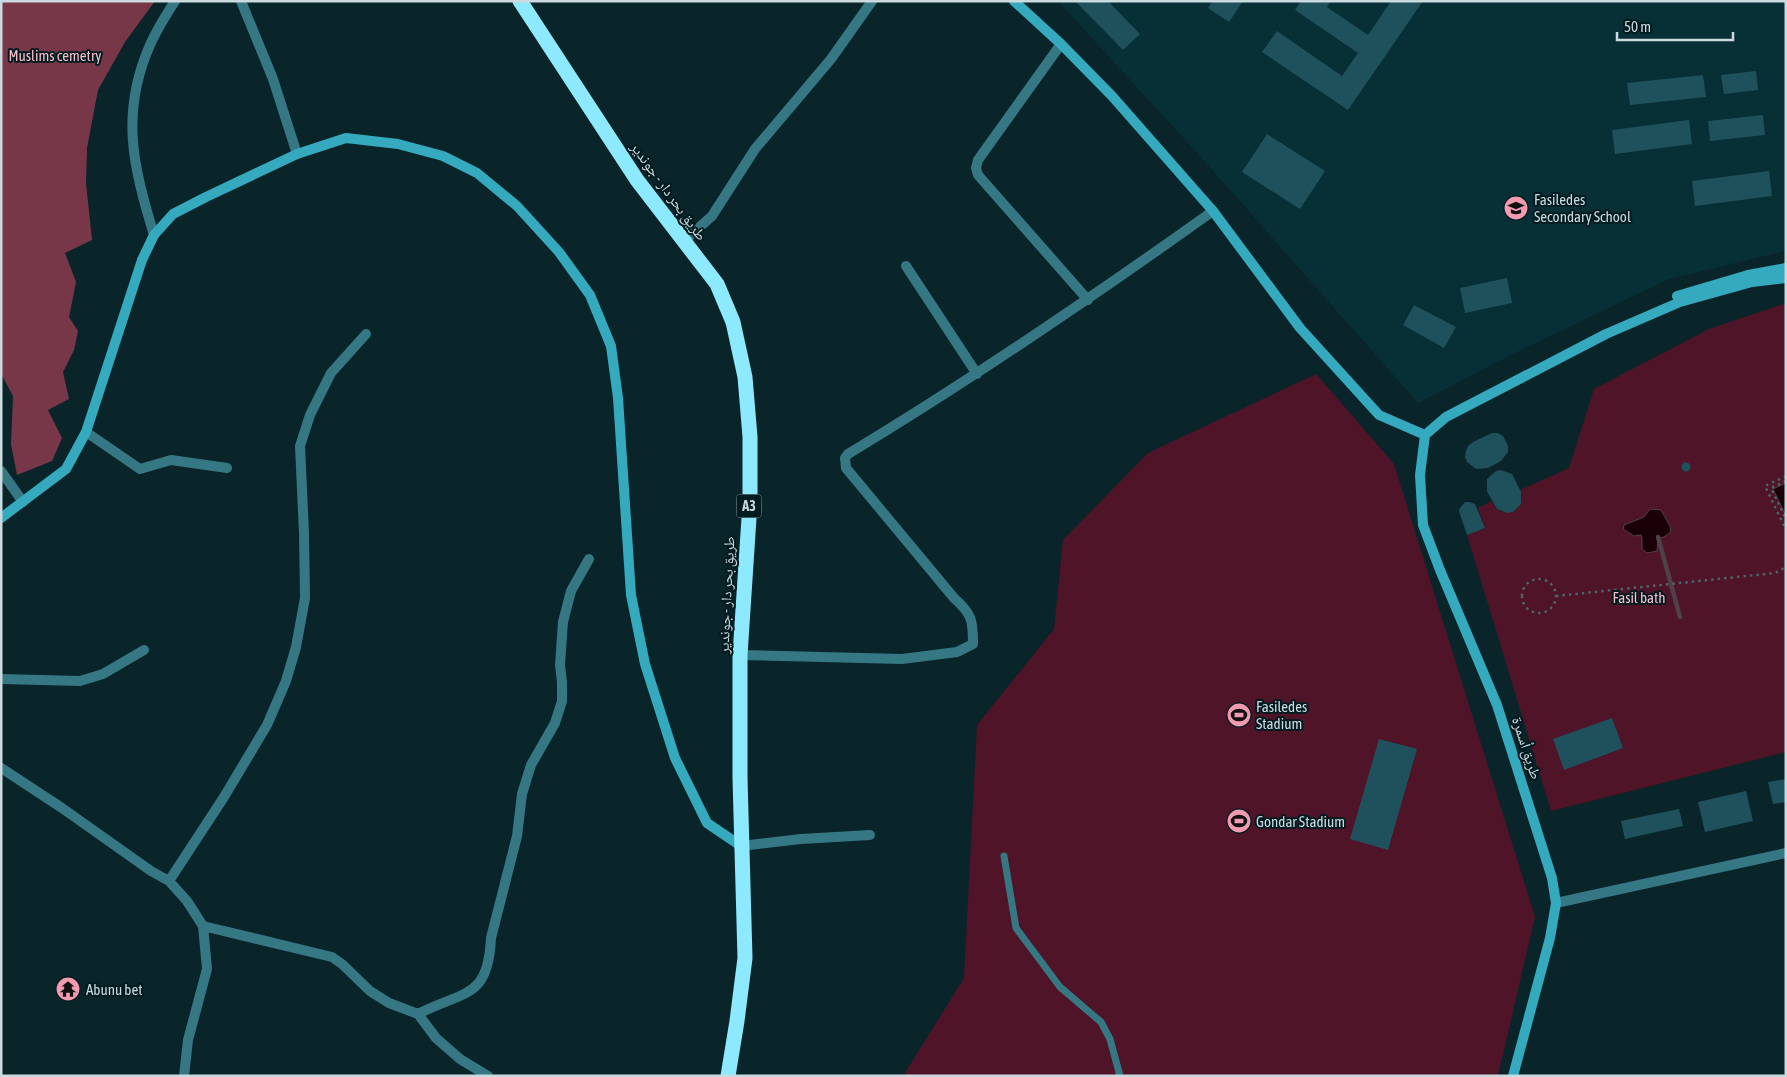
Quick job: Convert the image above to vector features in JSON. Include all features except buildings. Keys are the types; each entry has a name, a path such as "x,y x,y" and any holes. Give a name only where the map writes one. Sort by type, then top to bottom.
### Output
{"highway":[{"name":"طريق بحر دار - جوندير","path":"520,1 637,180 717,284 732,322 745,377 750,437 750,503 740,655 741,846 745,958 728,1076"}],"street":[{"path":"154,235 139,185 136,168 131,134 133,97 139,72 150,44 175,1"},
{"path":"241,1 273,79 297,154"},
{"path":"684,241 712,216 755,149 831,59 872,1"},
{"path":"1014,1 1061,44 1112,96 1213,211 1300,328 1379,414 1425,435 1446,416 1678,296 1748,275 1786,268"},
{"path":"1061,44 978,160 976,168 978,176 1088,300"},
{"path":"1,518 66,469 86,432 142,260 154,235 173,214 206,196 297,154 346,138 398,144 443,156 477,173 518,206 559,252 590,295 611,346 618,398 631,595 645,664 675,758 707,823 741,846 801,839 870,835"},
{"path":"740,655 902,659 957,652 973,644 972,620 965,607 954,598 846,468 844,463 848,454 977,374 1088,300 1213,211"},
{"path":"906,266 977,374"},
{"path":"1606,334 1680,302 1752,282 1786,278"},
{"path":"169,881 224,797 267,725 286,681 296,647 305,598 300,446 310,415 331,372 366,334"},
{"path":"86,432 140,469 171,460 227,468"},
{"name":"طريق أسمرة","path":"1425,435 1420,475 1423,525 1497,705 1552,878 1556,903 1550,938 1513,1076"},
{"path":"1,472 23,502"},
{"path":"418,1014 437,1004 464,995 479,985 487,971 491,938 517,836 522,794 531,765 556,723 562,701 560,665 563,622 571,591 589,559"},
{"path":"1,679 80,682 102,674 144,650"},
{"path":"1,768 62,808 151,871 169,881 187,901 203,926 207,969 188,1040 184,1076"},
{"path":"1556,903 1786,853"},
{"path":"203,926 332,957 370,991 389,1003 418,1014 436,1038 460,1059 488,1076"}],"lane":[{"path":"1004,856 1016,928 1060,987 1101,1022 1110,1040 1120,1076"}],"path":[{"path":"1786,476 1765,486 1786,530"},
{"path":"1786,481 1771,488 1786,519"},
{"path":"1769,495 1774,493"},
{"path":"1556,596 1775,573 1786,567"},
{"path":"1538,580 1550,584 1556,596 1552,608 1540,613 1528,609 1522,597 1526,585 1538,580"}],"shaded area":[{"name":"Fasiledes Secondary School","path":"1058,1 1786,1 1786,251 1669,279 1517,352 1418,403 1208,165"},
{"path":"1786,483 1786,516 1773,489"},
{"path":"1650,509 1661,510 1670,526 1671,532 1664,537 1658,538 1657,551 1647,553 1642,549 1641,535 1634,536 1623,529 1624,525 1644,517"}],"green space":[{"name":"Muslims cemetry","path":"1,1 155,1 125,42 98,90 87,148 86,183 92,240 65,253 76,282 69,317 78,331 74,350 63,372 69,399 48,410 62,438 52,461 17,475 11,444 13,396 1,374"},
{"name":"Fasil bath","path":"1786,303 1786,752 1551,811 1467,535 1485,528 1478,508 1492,501 1500,511 1506,513 1513,512 1521,502 1520,490 1569,468 1594,389 1709,329"},
{"name":"Gondar Stadium","path":"1316,374 1394,464 1535,917 1498,1076 903,1076 964,978 977,725 1054,629 1063,540 1148,453"}],"waterway":[{"path":"1658,537 1680,617"}],"place":[{"name":"Fasiledes Secondary School","path":"1516,208"},
{"name":"Fasiledes Stadium","path":"1239,715"},
{"name":"Gondar Stadium","path":"1239,821"},
{"name":"Abunu bet","path":"68,989"}]}
